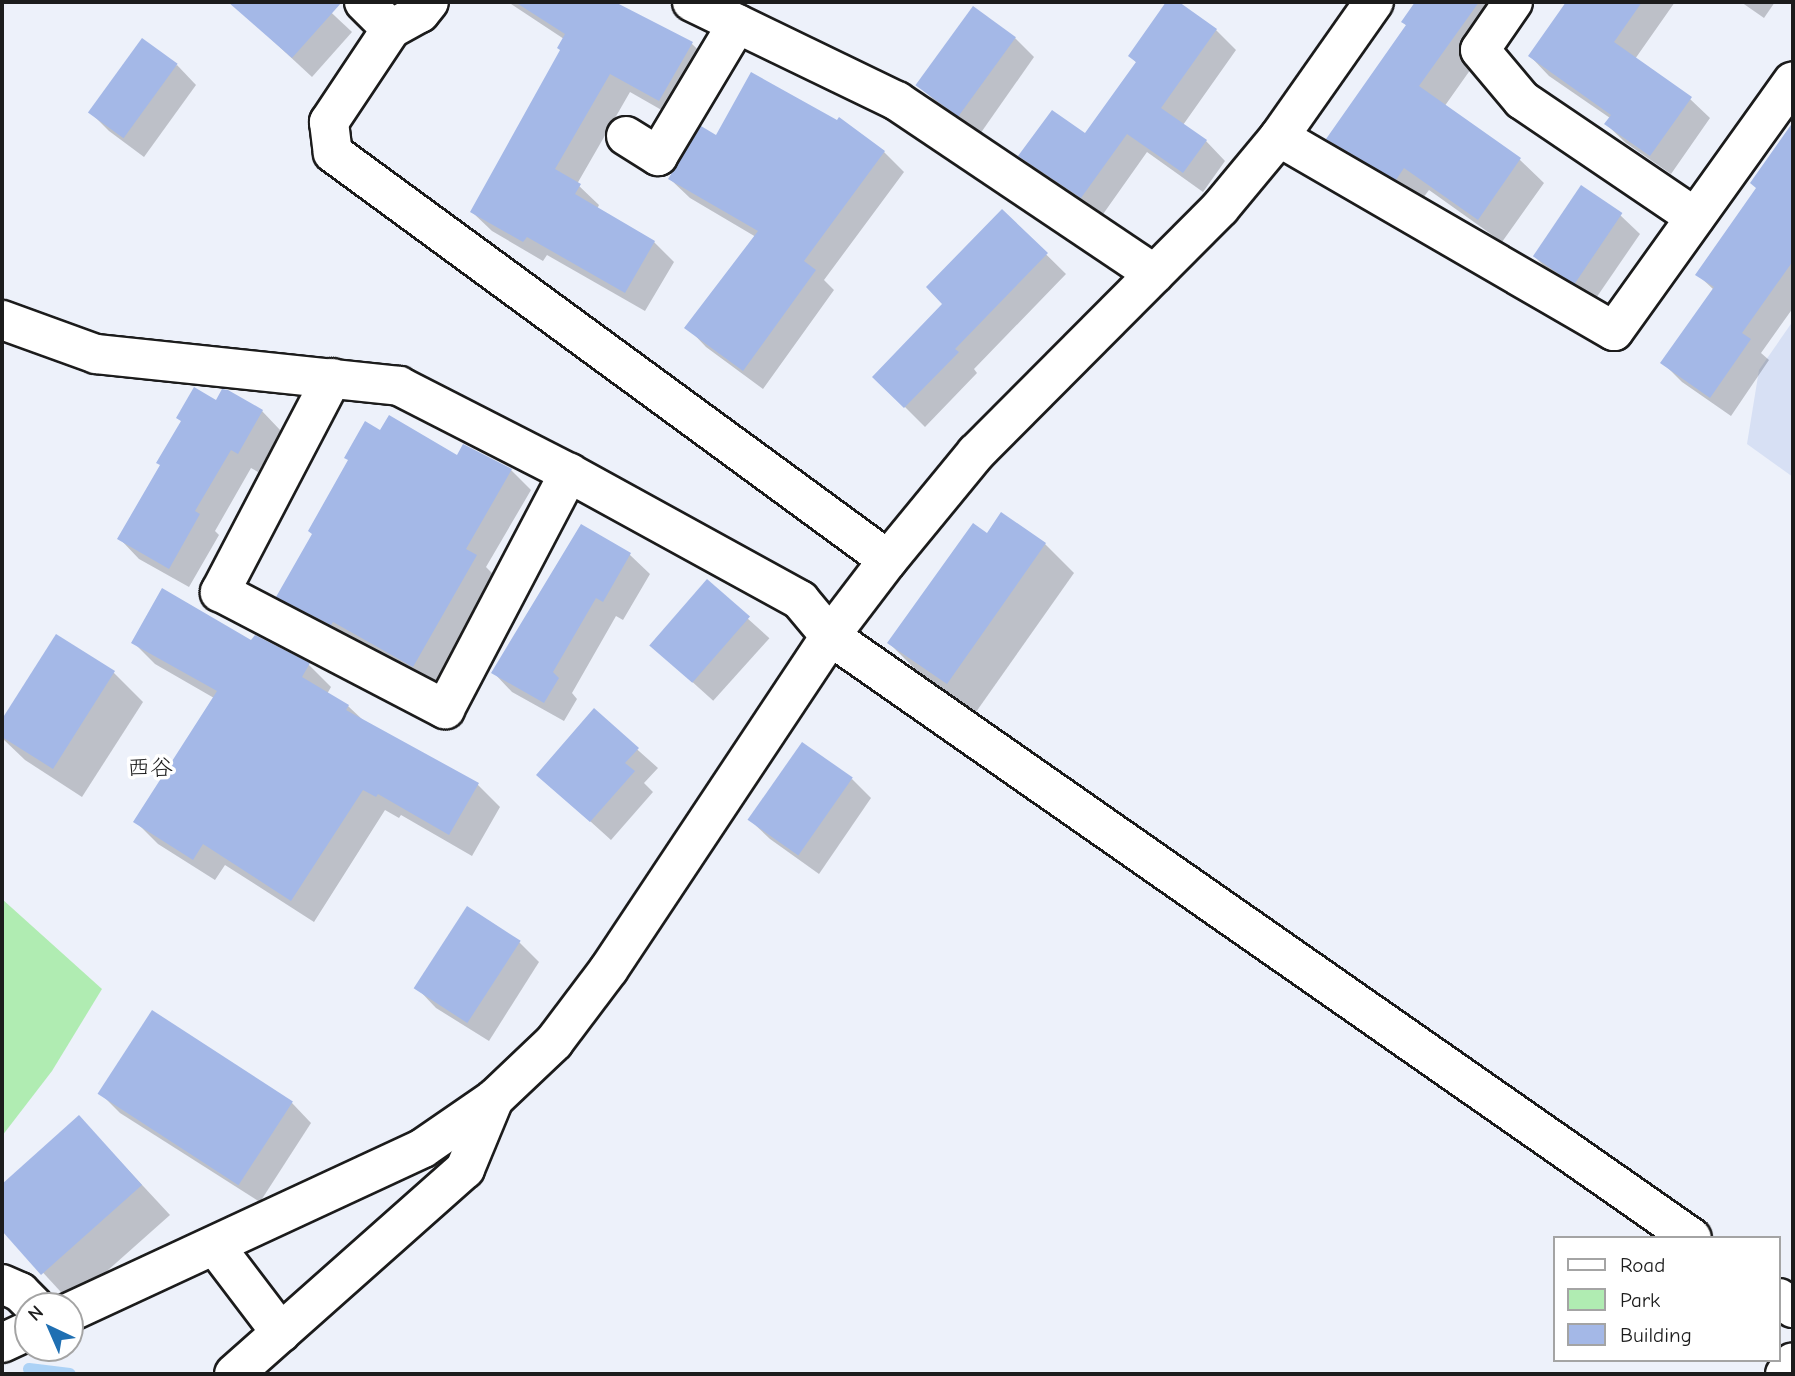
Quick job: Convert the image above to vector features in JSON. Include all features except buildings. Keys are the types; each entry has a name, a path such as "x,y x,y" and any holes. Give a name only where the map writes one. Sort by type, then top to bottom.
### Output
{"street":[{"path":"365,2 391,29"},
{"path":"429,2 420,13 391,29 329,122 333,153 888,560"},
{"path":"692,2 897,101 1154,274"},
{"path":"84,1306 423,1148 494,1099 554,1042 609,969 830,636 888,560 976,453 1220,208 1279,138 1374,2"},
{"path":"1513,2 1480,50 1522,100 1695,217"},
{"path":"626,136 658,156 737,23"},
{"path":"1279,138 1614,331 1793,81"},
{"path":"2,320 96,354 399,386 569,473 800,600 830,636 1689,1236"},
{"path":"332,378 220,592 445,709 569,473"},
{"path":"234,1374 465,1169 494,1099"},
{"path":"215,1246 281,1333"},
{"path":"2,1284 20,1292"},
{"path":"1785,1374 1793,1362"}],"shaded area":[{"path":"1793,321 1793,477 1747,444 1759,370"}],"green space":[{"path":"2,899 102,989 52,1071 2,1136"}],"waterway":[{"path":"29,1369 70,1374"}],"district":[{"name":"西谷","path":"150,768"}]}
